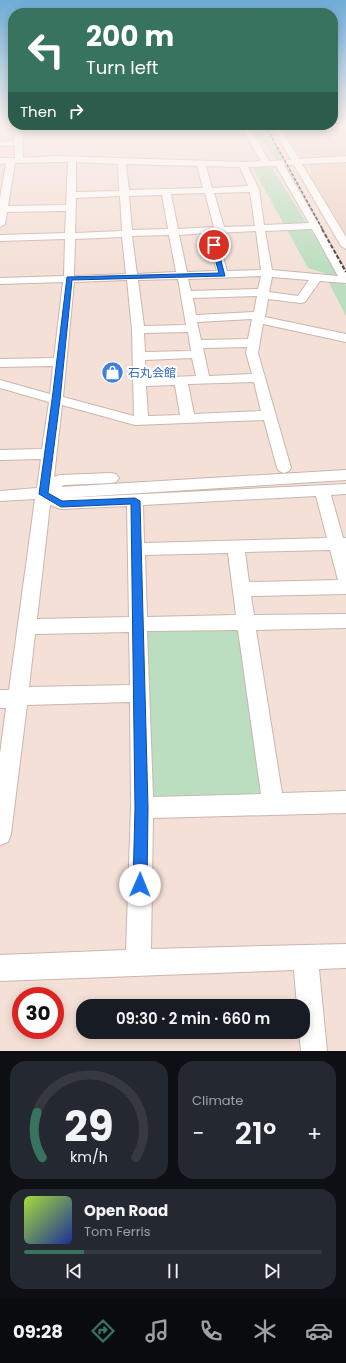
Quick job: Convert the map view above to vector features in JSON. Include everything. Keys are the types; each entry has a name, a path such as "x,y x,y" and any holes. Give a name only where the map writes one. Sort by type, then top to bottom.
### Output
{"street":[{"path":"11,173 2,198 1,217 71,201 125,193 254,189"},
{"path":"0,834 9,699 26,628 56,400 69,278 72,173"},
{"path":"123,173 127,234 140,356 141,421"},
{"path":"204,173 209,191 223,274"},
{"path":"247,173 254,189 267,273 252,353 284,468"},
{"path":"285,173 346,280"},
{"path":"303,173 346,246"},
{"path":"166,192 203,380"},
{"path":"0,238 315,226"},
{"path":"0,281 267,273 346,280"},
{"path":"186,295 263,293 301,300 317,278"},
{"path":"138,330 191,323 259,317 346,338"},
{"path":"140,356 254,343"},
{"path":"0,363 60,362"},
{"path":"140,382 259,378"},
{"path":"181,381 188,419"},
{"path":"0,384 135,421 270,415"},
{"path":"0,455 49,454"},
{"path":"43,494 60,480 346,464"},
{"path":"0,496 346,475"},
{"path":"43,494 61,504 346,489"},
{"path":"322,490 341,544 346,580"},
{"path":"135,501 142,808 138,962"},
{"path":"136,549 341,544"},
{"path":"236,547 273,804"},
{"path":"241,589 346,587"},
{"path":"26,628 138,624 346,621"},
{"path":"9,699 25,696 140,693"},
{"path":"142,808 346,802"},
{"path":"0,968 138,962 346,956"},
{"path":"305,958 314,1051"}],"shaded area":[{"path":"311,173 346,173 346,234 311,176"}],"green space":[{"path":"256,173 275,173 346,286 346,316 324,273 308,268"},
{"path":"243,627 265,797 149,800 144,629"}],"railway":[{"path":"292,173 323,230"},
{"path":"322,229 346,272"}],"place":[{"name":"石丸会館","path":"113,372"}],"route":[{"path":"140,885 142,808 135,501 61,504 43,494 56,400 69,278 223,274 214,245"}]}
